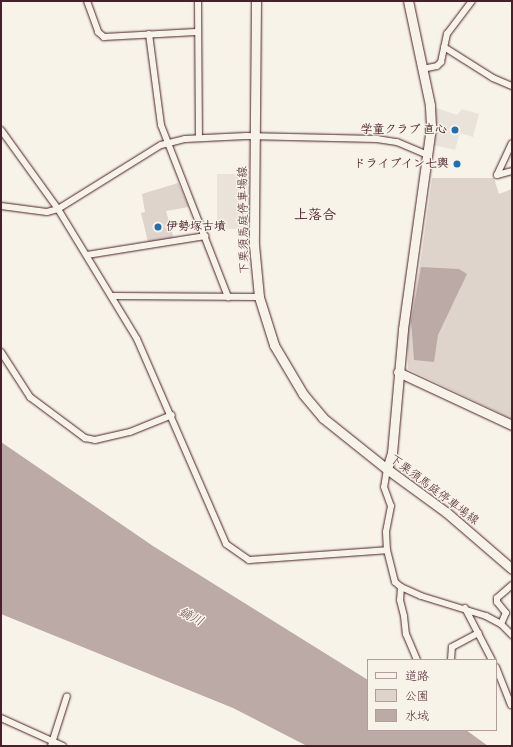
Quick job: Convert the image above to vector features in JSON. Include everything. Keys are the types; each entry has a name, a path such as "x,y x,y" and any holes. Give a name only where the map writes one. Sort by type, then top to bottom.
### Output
{"main road":[{"name":"下栗須馬庭停車場線","path":"256,1 254,245 259,297 274,345 303,394 323,418 387,469 452,516 512,569"},
{"path":"387,469 393,445 398,372 428,155 431,117 408,1"},
{"path":"398,372 512,425"}],"street":[{"path":"87,1 101,36 196,32"},
{"path":"198,1 196,32 199,138"},
{"path":"422,70 437,66 441,62 444,47 452,25 472,1"},
{"path":"149,34 160,122 228,297"},
{"path":"444,47 493,78 512,86"},
{"path":"1,130 58,209 137,339 172,415 226,544 243,558 249,560 387,550"},
{"path":"1,206 47,212 58,209 168,142 199,138 256,136 377,139 397,142 428,155"},
{"path":"512,143 497,174 512,171"},
{"path":"87,255 205,236"},
{"path":"112,296 259,297"},
{"path":"1,352 30,397 85,438 95,440 136,431 172,415"},
{"path":"387,469 384,487 391,506 386,532 391,575 401,588 465,608 501,624 512,635"},
{"path":"501,624 506,613 497,602 498,598 512,585"},
{"path":"401,588 400,600 406,634 417,659"},
{"path":"465,608 491,659"},
{"path":"451,659 452,647 478,633"},
{"path":"497,670 511,705"},
{"path":"52,744 67,696"},
{"path":"1,718 52,744 63,746"}],"shaded area":[{"name":"学童クラブ 直心","path":"434,107 457,115 462,109 479,114 473,137 460,133 455,150 433,145 436,116"},
{"path":"217,174 244,174 244,181 247,181 247,189 244,190 244,209 247,210 245,229 205,229 202,223 217,222"}],"green space":[{"path":"432,178 494,178 499,194 512,189 512,419 408,369 407,334 411,298 414,296 420,265"},
{"path":"178,183 189,207 166,211 174,239 148,242 141,213 145,212 142,194"}],"water":[{"path":"421,267 459,269 467,274 438,335 434,362 414,360 411,321"},
{"name":"鏑川","path":"1,442 153,546 367,679 367,731 467,731 488,746 307,746 233,708 1,614"}],"place":[{"name":"学童クラブ 直心","path":"455,130"},
{"name":"ドライブイン七輿","path":"457,164"},
{"name":"伊勢塚古墳","path":"158,227"}],"district":[{"name":"上落合","path":"315,215"}]}
